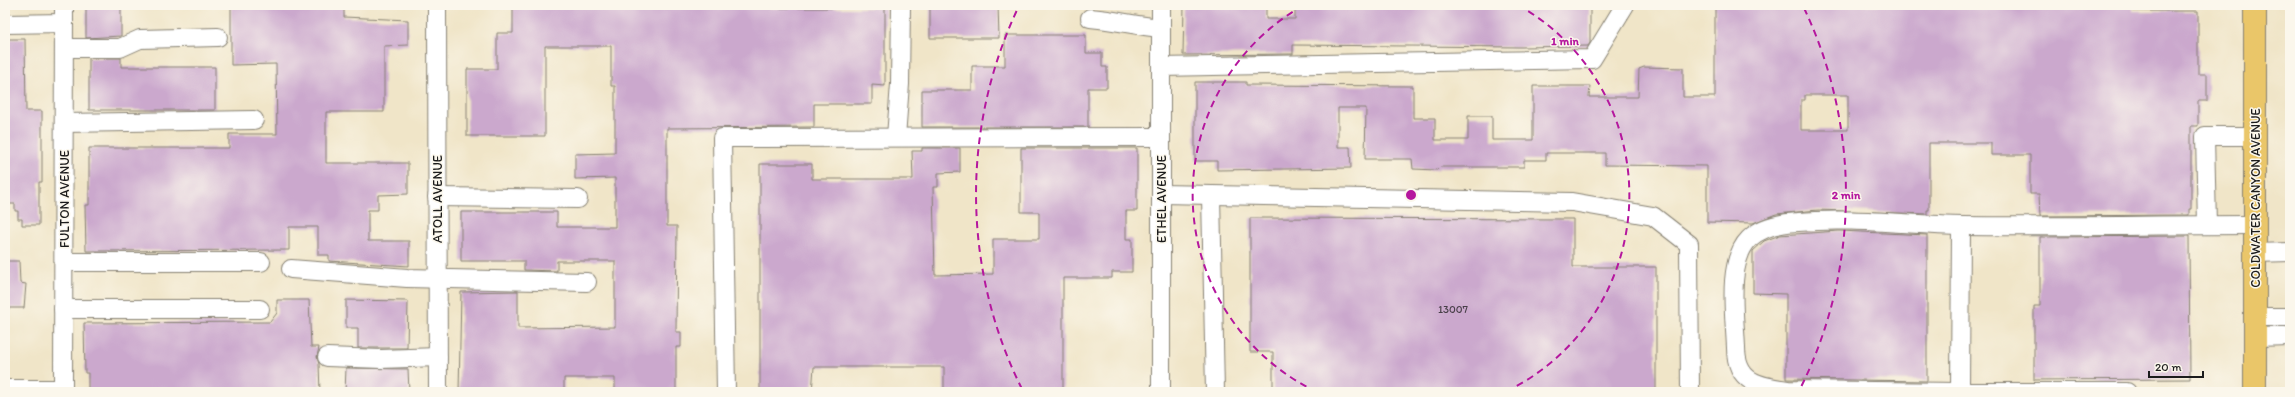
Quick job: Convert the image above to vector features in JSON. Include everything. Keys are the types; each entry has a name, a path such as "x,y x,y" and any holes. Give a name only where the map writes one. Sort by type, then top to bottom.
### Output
{"main road":[{"name":"COLDWATER CANYON AVENUE","path":"2254,5 2255,392"}],"street":[{"name":"FULTON AVENUE","path":"63,391 64,5"},
{"name":"ATOLL AVENUE","path":"437,5 438,392"},
{"path":"896,137 900,76 901,5"},
{"name":"ETHEL AVENUE","path":"1161,5 1161,392"},
{"path":"1161,67 1592,59 1625,5"},
{"path":"1090,18 1121,21 1137,26 1161,28"},
{"path":"5,24 64,23"},
{"path":"64,48 120,48 140,39 218,37"},
{"path":"64,123 254,120"},
{"path":"2206,225 2205,136 2255,136"},
{"path":"726,392 722,138 1161,137"},
{"path":"1161,194 1572,202 1654,216 1689,244 1690,392"},
{"path":"1211,195 1215,392"},
{"path":"437,197 578,199"},
{"path":"2127,392 1795,391 1765,387 1748,380 1739,370 1736,356 1736,262 1741,249 1749,240 1766,228 1787,223 1880,222 1961,226 2255,225"},
{"path":"1960,392 1961,226"},
{"path":"2255,253 2290,252"},
{"path":"64,262 261,262"},
{"path":"291,269 407,278 586,282"},
{"path":"63,308 260,309"},
{"path":"2255,327 2290,317"},
{"path":"2255,327 2290,336"},
{"path":"327,356 381,359 438,357"},
{"path":"5,389 63,391"}],"building":[{"path":"231,5 344,5 344,17 408,20 408,45 384,46 384,112 326,112 326,163 408,163 408,194 378,195 378,210 368,210 368,241 409,241 409,266 329,261 329,255 318,255 318,227 289,227 289,250 86,251 85,205 89,205 89,148 229,148 229,134 277,134 276,64 231,65"},
{"path":"513,5 606,5 606,8 885,8 885,86 872,85 872,104 814,104 814,127 667,128 667,226 677,226 676,332 681,332 681,347 676,347 676,392 615,392 615,378 564,378 564,392 459,392 461,292 518,291 518,328 615,327 615,261 557,261 557,271 524,270 524,261 461,261 461,212 557,212 557,227 615,227 615,178 575,179 575,154 615,153 615,86 611,86 611,46 545,46 545,136 467,136 467,69 497,69 497,33 513,33"},
{"path":"930,5 998,5 999,38 930,38"},
{"path":"1184,5 1266,5 1266,19 1295,19 1295,5 1590,5 1590,43 1588,46 1521,47 1293,45 1293,54 1183,55"},
{"path":"1715,5 2133,5 2133,11 2198,11 2198,74 2207,74 2207,101 2198,101 2198,126 2191,126 2191,209 2189,209 2189,215 2040,216 2039,194 2030,194 2030,155 1991,155 1991,143 1929,143 1929,210 1927,210 1927,214 1818,210 1776,214 1753,223 1707,222 1707,166 1605,165 1605,153 1546,153 1546,160 1524,160 1524,167 1440,167 1437,170 1413,169 1412,159 1365,159 1366,108 1338,108 1338,147 1350,147 1351,168 1217,170 1217,161 1195,161 1195,82 1246,82 1246,85 1413,86 1413,118 1435,118 1435,140 1468,140 1468,116 1492,116 1492,140 1533,140 1533,86 1590,86 1589,97 1638,97 1639,69 1644,67 1683,68 1683,97 1715,97","holes":["1805,95 1848,95 1848,130 1801,130 1801,100 1805,100"]},
{"path":"86,6 121,6 121,36 86,38"},
{"path":"1005,35 1086,35 1086,53 1102,53 1102,67 1107,67 1107,88 1088,88 1088,127 922,127 922,90 972,90 972,66 1005,66"},
{"path":"5,39 25,39 26,111 42,111 42,182 39,182 39,225 22,225 22,219 18,219 18,211 15,211 15,204 5,204"},
{"path":"89,58 121,58 121,67 215,67 215,110 89,110"},
{"path":"922,148 960,148 960,172 938,173 938,187 933,187 935,275 993,274 993,239 1039,239 1039,212 1021,212 1021,148 1137,148 1137,211 1126,211 1126,239 1132,239 1132,272 1112,272 1112,278 1063,278 1063,392 944,392 944,367 814,367 812,392 760,392 760,164 812,164 812,179 913,179 912,151 922,151"},
{"path":"1250,218 1573,219 1573,267 1656,267 1656,392 1273,392 1273,352 1250,352"},
{"path":"1839,231 1927,235 1927,381 1786,379 1786,294 1753,293 1753,251 1764,241 1780,235"},
{"path":"2189,236 2190,379 2034,380 2034,306 2040,306 2040,237"},
{"path":"5,261 19,261 20,283 26,284 24,308 5,308"},
{"path":"277,300 309,300 311,347 319,347 317,357 319,364 320,392 88,392 88,373 85,373 84,323 270,322 277,313"},
{"path":"346,300 408,301 407,348 358,348 358,328 346,328"},
{"path":"346,368 408,369 409,392 345,392"}]}
